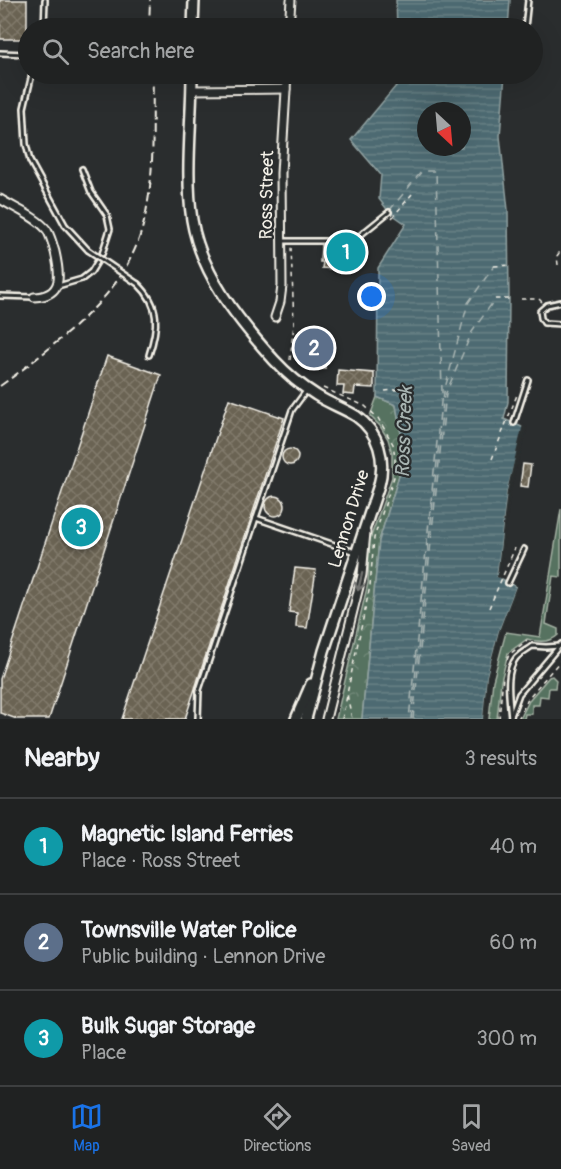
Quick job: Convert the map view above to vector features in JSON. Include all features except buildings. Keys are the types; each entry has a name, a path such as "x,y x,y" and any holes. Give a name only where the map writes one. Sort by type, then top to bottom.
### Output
{"street":[{"path":"193,18 194,0"},
{"path":"290,18 291,0"},
{"name":"Lennon Drive","path":"192,84 190,205 195,234 204,262 222,294 271,357 307,389 358,418 367,426 382,457 382,471 324,651 306,719"},
{"name":"Ross Street","path":"275,317 281,293 281,173 286,84"},
{"path":"192,90 286,89"},
{"path":"0,199 39,223 47,231 59,270 56,286 48,295 34,297"},
{"path":"326,719 362,575 366,524"},
{"name":"Lennon Drive","path":"296,719 324,651"}],"lane":[{"path":"44,18 45,0"},
{"path":"526,18 528,0"},
{"path":"0,53 18,54"},
{"path":"30,84 24,108 26,144 30,160 65,225 88,250 138,284 152,302 156,315 156,331 148,355"},
{"path":"56,286 76,281 91,272 102,254 110,229 107,215 91,192 82,169"},
{"path":"281,241 353,241 389,212"},
{"path":"0,296 34,297"},
{"path":"561,302 544,306 540,311 542,321 547,324 561,324"},
{"path":"514,423 528,380"},
{"path":"198,719 199,690 292,410 307,389"},
{"path":"256,518 357,552"},
{"path":"508,583 524,549"},
{"path":"511,719 519,694 560,645"},
{"path":"511,719 509,684 516,658 532,646 560,645"}],"path":[{"path":"392,218 412,194"},
{"path":"290,360 294,324 291,241"},
{"path":"558,265 557,256 561,250"},
{"path":"494,266 511,265"},
{"path":"495,299 511,299"},
{"path":"520,299 539,299 544,306"},
{"path":"492,459 515,397 528,380"},
{"path":"385,391 411,388 412,402"},
{"path":"489,608 515,548"},
{"path":"518,719 529,697 561,660"},
{"path":"342,719 347,694"}],"green space":[{"path":"377,397 396,405 405,456 379,541 362,719 336,719 368,583 369,542 392,477 392,453 388,439 370,416"},
{"path":"561,509 561,577 553,576 546,624 558,629 558,635 547,641 527,639 508,653 501,681 497,719 489,719 493,681 506,632 540,637"},
{"path":"552,676 556,680 555,688 549,688 548,697 540,696 539,705 532,705 532,714 525,714 524,719 520,719 530,699"}],"water":[{"path":"396,0 510,0 509,18 397,18"},
{"name":"Ross Creek","path":"398,84 504,84 500,136 508,210 509,298 508,402 504,419 524,428 507,491 497,576 516,587 499,631 487,676 483,719 362,719 379,541 405,456 396,405 377,397 378,268 406,224 389,212 379,199 381,175 351,140"}],"pier":[{"path":"523,424 527,428 510,491 501,579 497,577 507,491"},
{"path":"517,584 519,588 502,631 490,676 486,719 483,719 487,676 499,631"}],"ferry route":[{"path":"389,211 422,171 436,171 442,392 409,719"},
{"path":"411,719 444,392 468,303 494,266"},
{"path":"413,719 446,393 472,332 495,299"}],"railway":[{"path":"149,18 150,0"},
{"path":"0,386 44,353 89,313 116,283 126,266 142,229 150,191 153,84"}],"place":[{"name":"Magnetic Island Ferries","path":"346,252"},
{"name":"Townsville Water Police","path":"314,348"},
{"name":"Bulk Sugar Storage","path":"81,527"}]}
